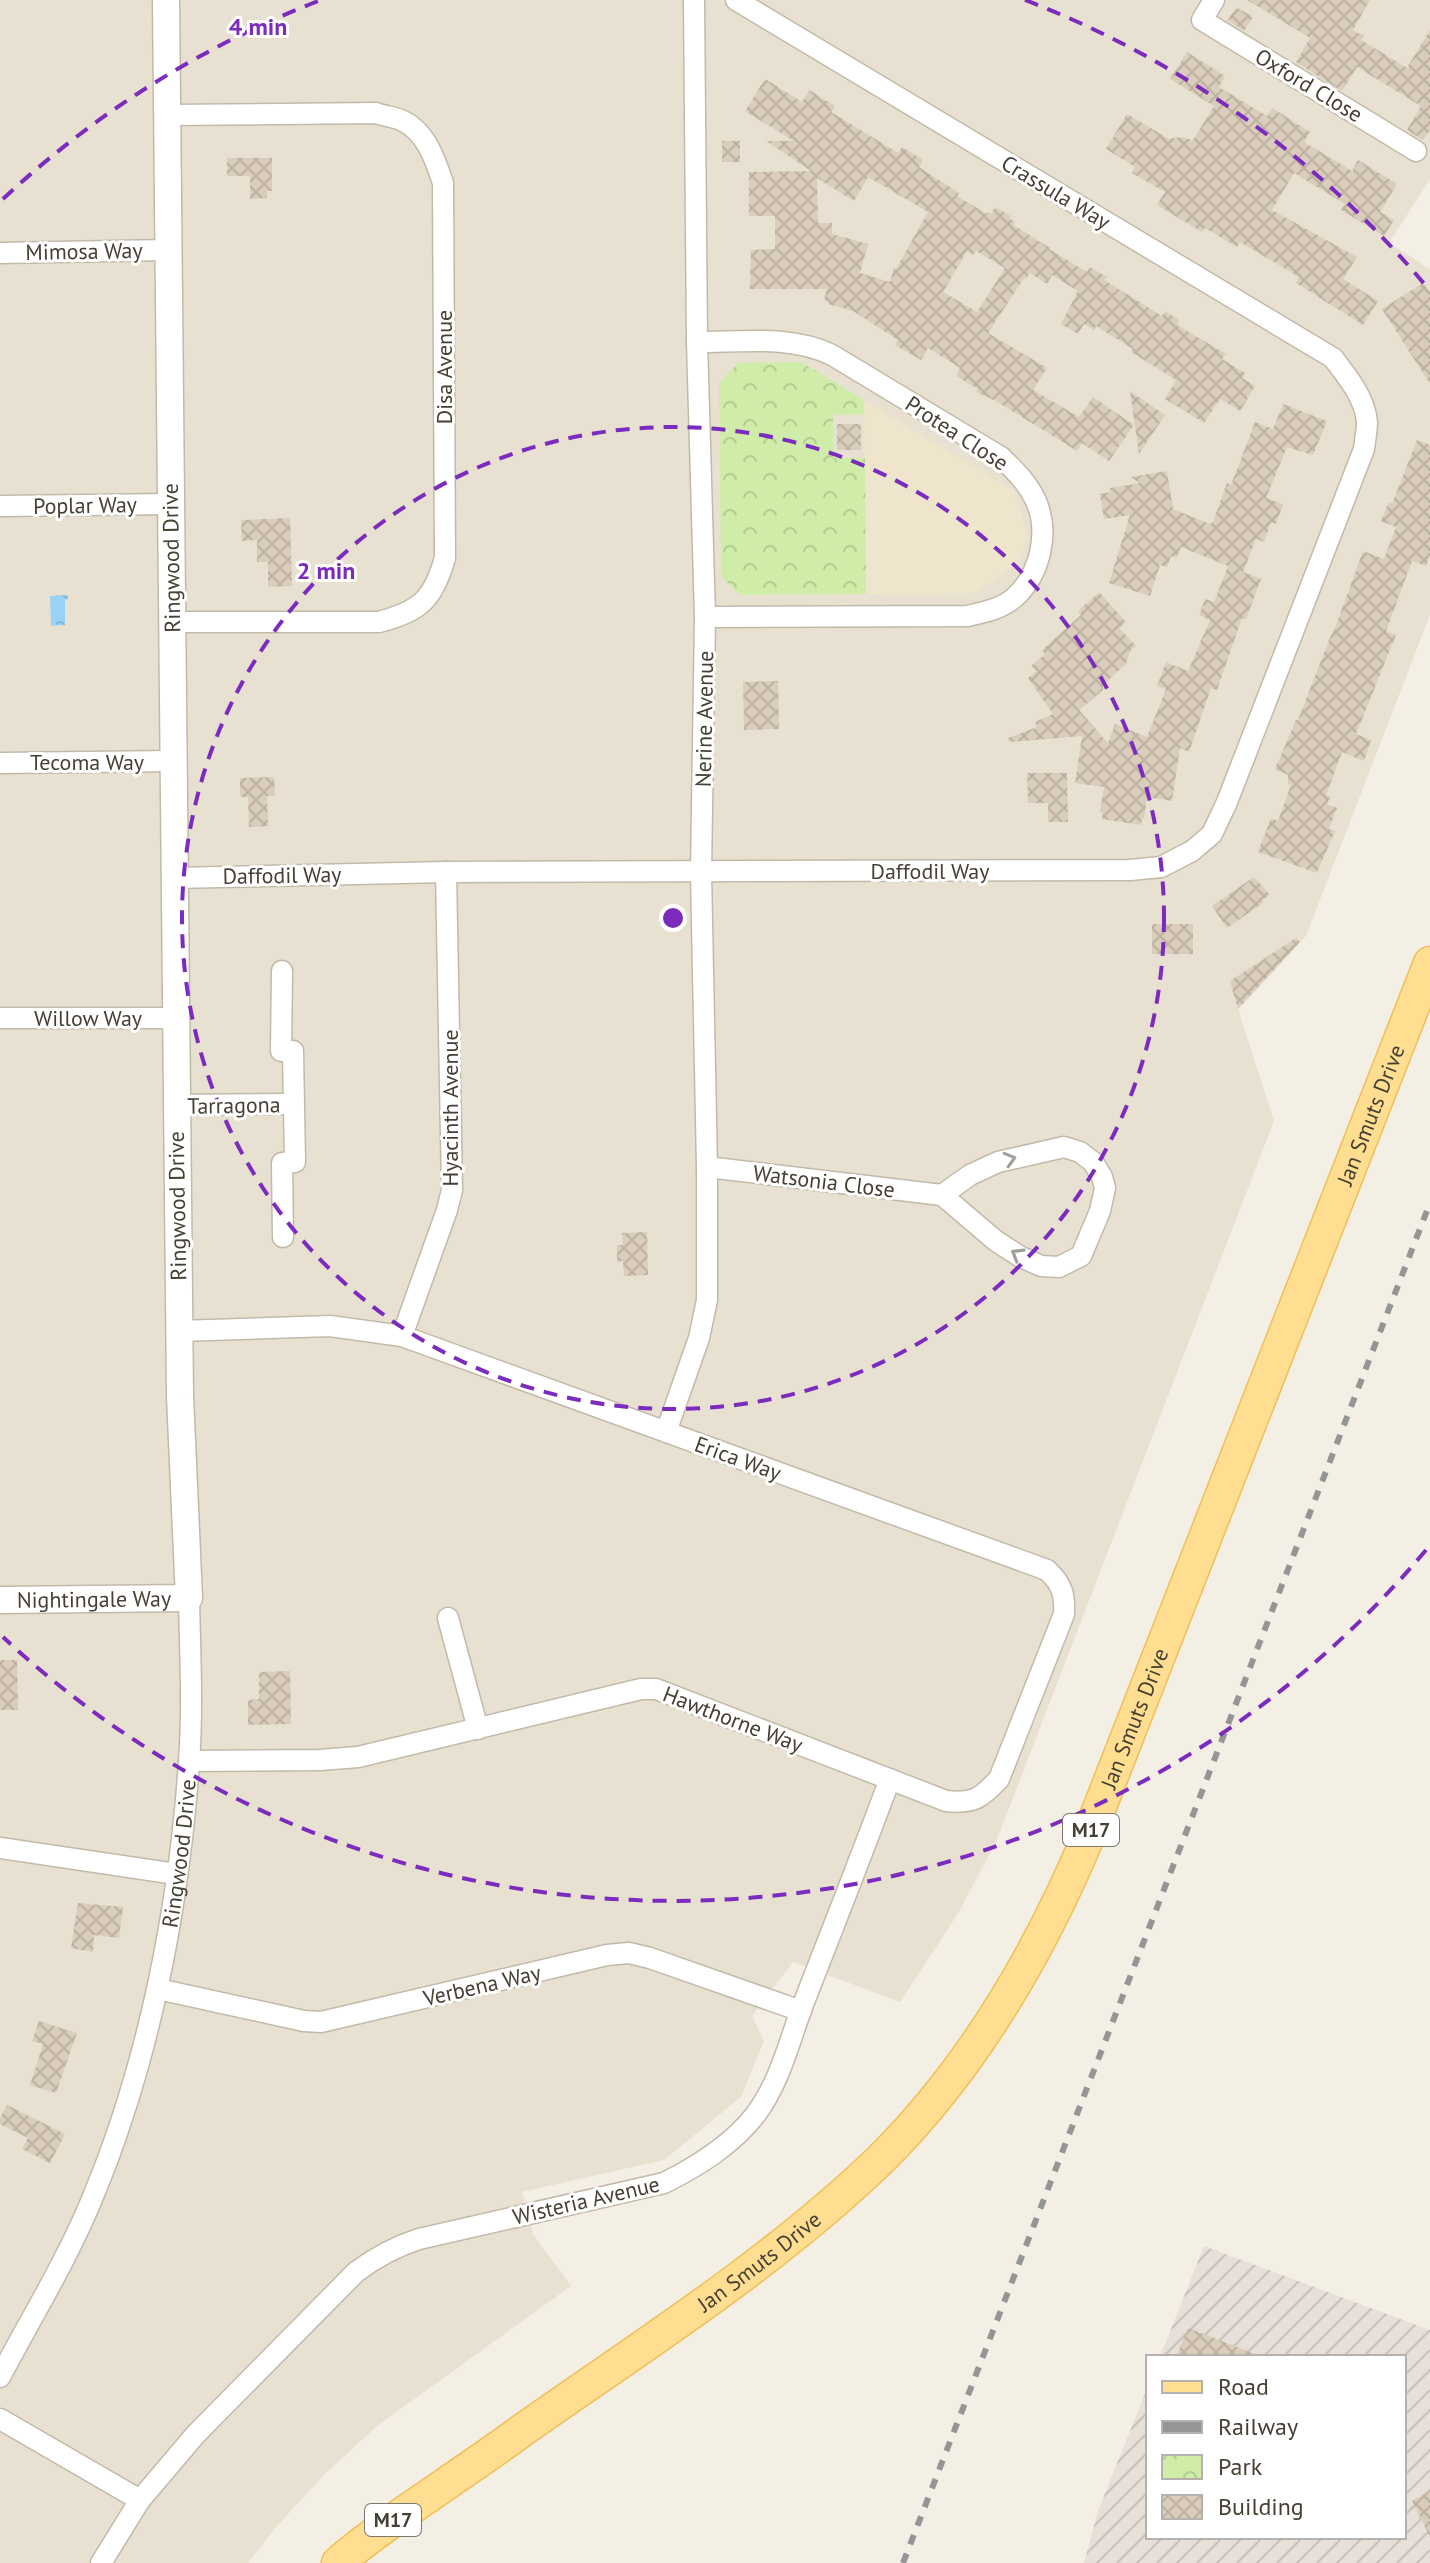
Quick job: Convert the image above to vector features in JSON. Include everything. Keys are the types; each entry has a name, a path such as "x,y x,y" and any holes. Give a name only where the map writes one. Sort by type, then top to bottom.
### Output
{"main road":[{"name":"Jan Smuts Drive","path":"338,2563 366,2538 708,2300 779,2247 880,2159 917,2120 973,2049 1037,1948 1088,1837 1430,963"},
{"name":"Jan Smuts Drive","path":"369,2563 450,2481"}],"street":[{"name":"Ringwood Drive","path":"0,2377 93,2198 125,2106 158,1989 189,1761 189,1598 179,1331 176,1105 166,0"},
{"name":"Nerine Avenue","path":"666,1432 705,1319 707,1167 701,873 705,617 697,342 694,0"},
{"name":"Crassula Way","path":"736,0 1333,358 1349,377 1360,400"},
{"name":"Oxford Close","path":"1214,0 1202,20 1416,151"},
{"name":"Disa Avenue","path":"168,115 376,113 403,120 424,138 443,183 445,558 439,580 424,602 405,614 379,622 172,622"},
{"name":"Mimosa Way","path":"0,253 168,250"},
{"name":"Protea Close","path":"697,342 794,342 815,346 1001,457 1024,479 1037,504 1042,554 1030,579 1014,598 995,610 968,616 705,617"},
{"name":"Daffodil Way","path":"174,878 446,872 1130,870 1161,867 1192,851 1212,834 1227,802 1364,449 1367,422 1360,400"},
{"name":"Poplar Way","path":"0,506 171,504"},
{"name":"Tecoma Way","path":"0,763 173,761"},
{"name":"Hyacinth Avenue","path":"402,1336 452,1190 446,872"},
{"name":"Tarragona","path":"282,971 281,1051 293,1051 295,1162 282,1163 283,1237"},
{"name":"Willow Way","path":"0,1018 176,1018"},
{"name":"Tarragona","path":"176,1105 293,1104"},
{"path":"1064,1147 1080,1152 1093,1162 1105,1188 1100,1211 1081,1256 1059,1267 1041,1266 1021,1257 967,1218 942,1195 970,1175 998,1162 1064,1147"},
{"name":"Watsonia Close","path":"707,1167 942,1195"},
{"name":"Erica Way","path":"179,1331 330,1326 402,1336 1047,1570 1059,1582 1065,1595 1064,1614 999,1779 982,1797"},
{"name":"Nightingale Way","path":"0,1600 189,1598"},
{"path":"448,1618 478,1729"},
{"name":"Hawthorne Way","path":"189,1761 340,1759 641,1689 656,1689 946,1801 964,1803 982,1797"},
{"name":"Wisteria Avenue","path":"101,2563 140,2500 196,2434 356,2272 377,2256 419,2239 664,2183 697,2166 725,2145 754,2116 775,2086 890,1779"},
{"path":"0,1848 176,1874"},
{"name":"Verbena Way","path":"158,1989 321,2022 607,1955 629,1953 801,2011"},
{"path":"0,2419 140,2500"}],"shaded area":[{"path":"0,0 1430,0 1430,179 1389,243 1430,269 1430,615 1306,936 1238,1009 1274,1121 996,1842 959,1912 900,2002 793,1962 752,2016 764,2041 741,2097 664,2160 522,2192 533,2234 571,2286 377,2426 325,2474 248,2563 0,2563"},
{"path":"864,400 1014,491 1028,535 1017,564 975,593 866,594"},
{"path":"1204,2246 1430,2330 1430,2563 1084,2563 1098,2511 1146,2391 1146,2539 1406,2539 1406,2355 1161,2355"}],"green space":[{"path":"801,362 864,400 864,414 833,415 833,458 865,458 866,594 740,595 721,576 719,383 738,363"}],"water":[{"path":"68,595 65,600 65,625 51,626 50,596"}],"building":[{"path":"1247,0 1370,0 1353,30 1364,36 1361,40 1407,68 1430,30 1430,130 1423,140 1407,130 1421,106 1357,67 1342,91 1296,62 1310,38"},
{"path":"1236,7 1253,17 1244,31 1228,20"},
{"path":"1187,52 1225,76 1219,87 1267,116 1272,108 1310,132 1304,142 1352,171 1358,160 1397,184 1380,212 1394,220 1384,236 1341,210 1345,204 1294,173 1272,210 1357,257 1343,279 1378,301 1363,325 1296,283 1299,277 1240,242 1237,247 1205,228 1202,232 1157,205 1165,192 1132,173 1135,167 1106,149 1127,114 1169,139 1181,137 1193,140 1214,106 1170,79"},
{"path":"765,79 802,102 809,90 835,106 831,112 898,153 902,147 923,160 919,167 959,193 957,196 987,214 991,214 995,207 1011,216 1009,218 1015,222 1013,225 1049,249 1087,272 1090,267 1107,277 1104,280 1162,316 1165,311 1179,320 1177,325 1226,354 1222,359 1245,373 1242,378 1255,386 1240,411 1220,399 1204,423 1165,399 1176,380 1131,352 1133,349 1096,326 1094,330 1084,324 1078,334 1061,324 1078,291 1052,275 1047,284 1030,273 988,333 1047,368 1033,390 1079,417 1093,397 1134,425 1109,461 1082,443 1077,451 976,392 978,389 956,376 960,368 928,348 921,360 895,345 898,340 853,311 828,304 824,300 827,289 750,289 751,250 775,249 775,216 749,216 749,172 811,171 766,141 794,141 745,111","holes":["868,177 928,212 894,268 890,282 860,273 868,244 832,234 832,223 818,223 817,178 854,201","967,251 973,255 976,251 1005,268 977,312 943,292"]},
{"path":"722,141 740,141 740,162 722,162"},
{"path":"227,158 272,158 272,191 267,191 267,198 250,199 250,176 227,176"},
{"path":"1423,283 1430,292 1430,384 1382,309"},
{"path":"1130,391 1165,415 1139,454"},
{"path":"1283,404 1327,421 1313,455 1287,447 1266,498 1283,504 1276,524 1271,522 1264,542 1256,539 1243,572 1261,579 1246,619 1242,618 1217,690 1211,688 1189,752 1180,748 1172,801 1147,797 1141,825 1102,819 1103,812 1100,812 1104,787 1075,783 1082,736 1009,742 1008,738 1037,727 1035,722 1053,714 1028,678 1036,671 1031,666 1045,654 1042,650 1081,615 1078,611 1099,592 1126,622 1119,628 1136,646 1130,651 1126,664 1103,685 1103,690 1079,710 1108,743 1115,724 1147,737 1166,689 1157,686 1166,662 1188,671 1210,620 1199,615 1205,599 1214,602 1228,566 1181,547 1177,558 1171,556 1167,567 1160,565 1150,596 1109,583 1130,515 1104,519 1100,494 1111,492 1110,488 1140,483 1131,477 1167,471 1173,509 1210,524 1227,483 1231,485 1255,422 1273,429"},
{"path":"837,424 861,424 861,450 837,450"},
{"path":"1417,440 1430,445 1430,555 1426,566 1412,561 1386,631 1396,635 1356,734 1371,740 1364,761 1342,752 1326,795 1330,797 1327,804 1337,808 1329,829 1335,831 1317,873 1258,852 1271,818 1278,821 1291,785 1288,784 1288,775 1275,769 1334,631 1363,551 1384,559 1396,527 1381,521 1389,502 1392,504"},
{"path":"290,518 292,586 268,587 268,562 257,562 257,540 242,541 241,520"},
{"path":"778,681 779,729 744,730 743,682"},
{"path":"1027,773 1067,773 1068,822 1048,822 1048,803 1028,803"},
{"path":"274,777 275,796 267,796 268,826 249,827 248,797 240,797 240,778"},
{"path":"1254,877 1270,895 1227,928 1212,906"},
{"path":"1152,924 1193,924 1193,954 1152,954"},
{"path":"1296,938 1300,942 1238,1009 1230,981"},
{"path":"647,1232 648,1275 624,1276 623,1261 617,1262 617,1245 623,1245 622,1233"},
{"path":"0,1660 17,1660 18,1710 0,1710"},
{"path":"290,1671 291,1724 248,1725 248,1700 259,1699 259,1672"},
{"path":"78,1903 123,1907 119,1938 94,1935 93,1952 71,1948"},
{"path":"39,2021 77,2033 56,2093 30,2085 43,2044 32,2041"},
{"path":"7,2105 65,2134 50,2163 22,2149 28,2138 0,2124"},
{"path":"1188,2328 1257,2355 1177,2355"},
{"path":"1430,2491 1430,2537 1412,2501"}],"railway":[{"path":"903,2563 1430,1203"}]}
